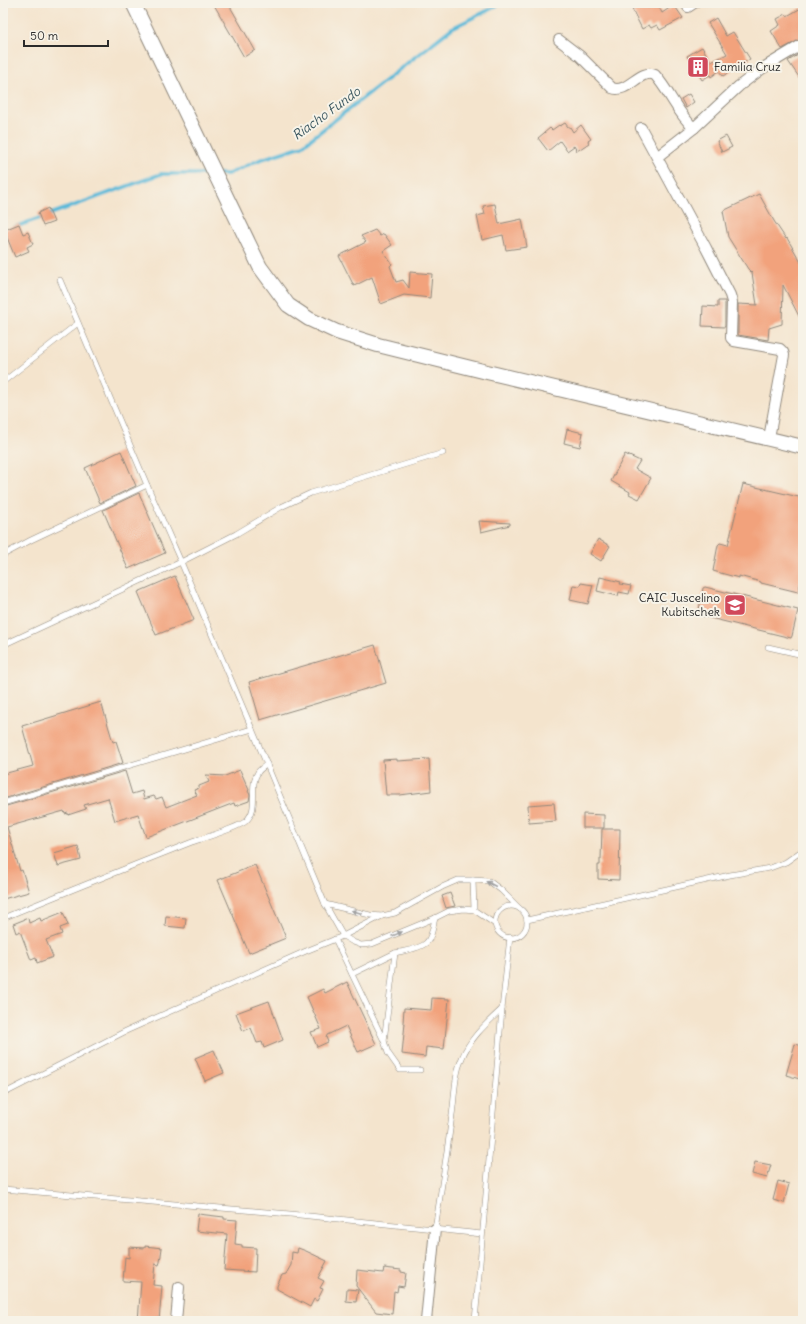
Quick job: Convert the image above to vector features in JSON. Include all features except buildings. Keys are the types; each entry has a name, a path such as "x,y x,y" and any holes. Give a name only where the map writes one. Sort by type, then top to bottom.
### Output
{"street":[{"path":"133,3 260,267 288,305 309,319 337,332 378,345 803,447"},
{"path":"559,40 585,60 612,88 617,90 623,88 647,73 655,74 686,121 694,128"},
{"path":"657,157 694,128 738,86 763,68 803,44"},
{"path":"641,128 730,295 732,302 731,338 734,341 780,350 783,352 784,355 769,438"},
{"path":"426,1321 435,1229"},
{"path":"176,1321 179,1287"}],"lane":[{"path":"60,280 146,485 181,562 267,764 325,904 343,936 362,945 372,944 449,911 464,909 474,910 496,924"},
{"path":"3,382 78,323"},
{"path":"3,645 181,562 236,534 281,507 311,492 443,453"},
{"path":"3,555 146,485"},
{"path":"768,647 803,655"},
{"path":"3,802 252,729"},
{"path":"3,918 200,839 242,824 247,820 253,809 253,787 255,778 259,771 267,764"},
{"path":"527,920 770,868 786,862 803,850"},
{"path":"325,904 370,915 382,916 396,914 442,887 458,880 489,881 500,890 520,909 525,914 527,920 523,933 510,937 503,935 498,930 496,916 500,910 506,907 514,906 520,909"},
{"path":"473,880 474,910"},
{"path":"3,1094 126,1031 343,936 382,916"},
{"path":"352,974 395,953 418,947 426,943 432,933 435,918"},
{"path":"475,1321 502,1009 510,937"},
{"path":"335,939 384,1041 388,1053 400,1070 420,1070"},
{"path":"384,1041 395,953"},
{"path":"435,1229 458,1069 462,1057 473,1038 502,1009"},
{"path":"3,1189 290,1214 482,1234"}],"waterway":[{"name":"Riacho Fundo","path":"218,174 228,174 259,160 302,146 452,28 503,3"},
{"name":"Riacho Fundo","path":"15,227 161,174 212,174"}],"place":[{"name":"Familia Cruz","path":"698,67"},
{"name":"CAIC Juscelino Kubitschek","path":"735,605"}]}
